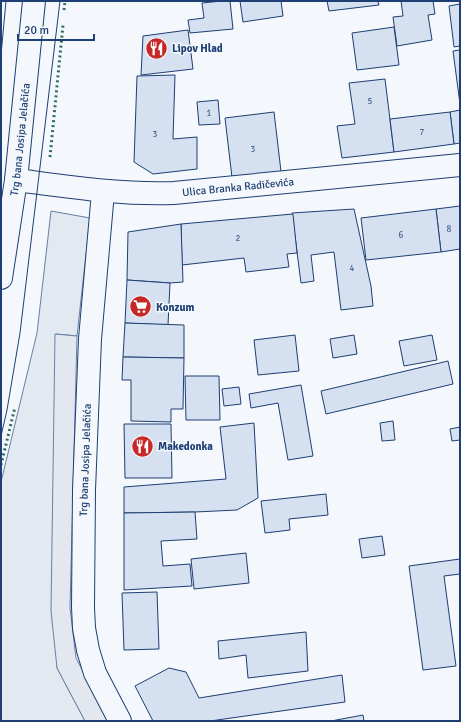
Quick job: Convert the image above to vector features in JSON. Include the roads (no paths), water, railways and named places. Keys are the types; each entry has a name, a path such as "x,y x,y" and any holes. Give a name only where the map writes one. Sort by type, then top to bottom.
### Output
{"street":[{"name":"Trg bana Josipa Jelačića","path":"1,278 16,180 34,1"},
{"name":"Ulica Branka Radičevića","path":"16,180 103,192 143,194 174,193 460,165"},
{"name":"Trg bana Josipa Jelačića","path":"103,192 90,339 84,490 83,607 84,628 88,650 95,673 120,721"}],"tram line":[{"path":"1,55 6,1"},
{"path":"1,436 20,333 60,1"}],"place":[{"name":"Lipov Hlad","path":"157,48"},
{"name":"Konzum","path":"141,307"},
{"name":"Makedonka","path":"142,446"}]}
